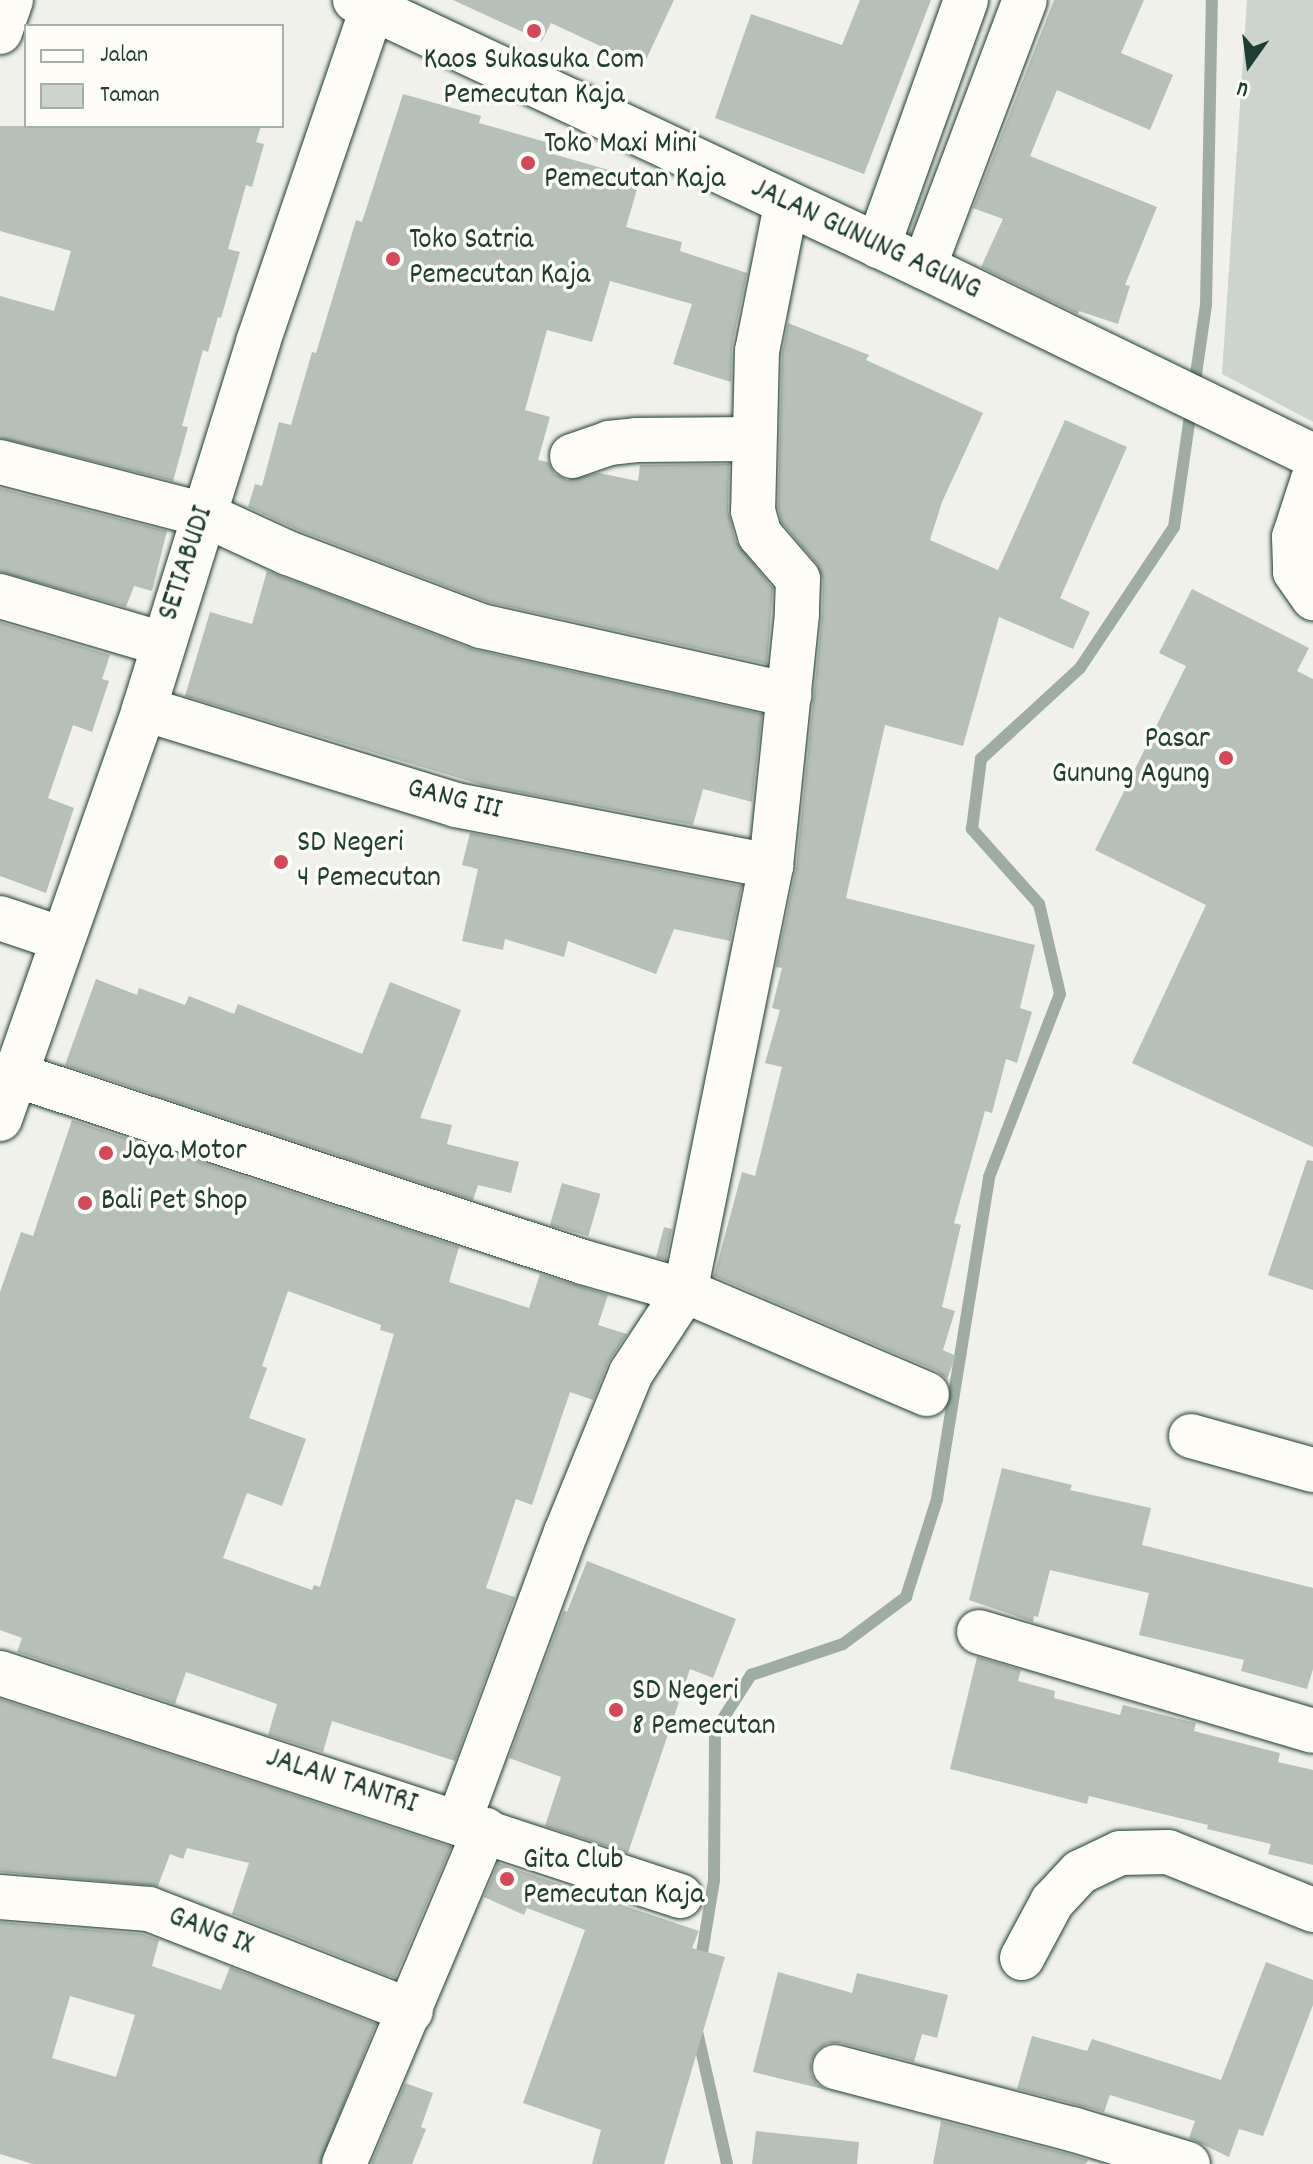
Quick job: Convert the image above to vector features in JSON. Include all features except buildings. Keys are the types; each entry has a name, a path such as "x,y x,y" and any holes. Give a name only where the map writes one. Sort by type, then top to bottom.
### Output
{"street":[{"path":"0,32 11,0"},
{"path":"878,246 966,0"},
{"path":"924,267 1025,0"},
{"name":"JALAN GUNUNG AGUNG","path":"367,3 786,205 924,267 1313,456"},
{"name":"SETIABUDI","path":"0,1119 13,1057 62,939 144,709 367,3"},
{"path":"344,2164 411,2011 566,1532 631,1373 685,1291 771,866 789,695 798,579 760,535 753,511 757,351 786,205"},
{"path":"572,456 609,443 636,440 753,439"},
{"path":"0,462 205,515 288,553 481,626 789,695"},
{"path":"1313,479 1294,537 1295,572 1313,598"},
{"path":"0,596 163,644"},
{"name":"GANG III","path":"144,709 456,805 771,866"},
{"path":"0,918 62,939"},
{"path":"13,1057 583,1262 685,1291 927,1394"},
{"path":"1191,1436 1313,1470"},
{"path":"979,1632 1313,1731"},
{"name":"JALAN TANTRI","path":"0,1673 680,1896"},
{"path":"1022,1958 1052,1902 1080,1872 1120,1853 1168,1852 1313,1910"},
{"name":"GANG IX","path":"0,1897 149,1909 411,2011"},
{"path":"835,2067 1066,2146 1188,2164"}],"green space":[{"path":"1247,0 1313,0 1313,422 1222,374"}],"waterway":[{"path":"700,1965 714,1880 715,1731 751,1675 843,1644 906,1597 937,1499 989,1177 1060,994 1039,904 972,829 981,759 1080,668 1174,527 1206,305 1212,0"},
{"path":"696,2027 727,2164"}],"place":[{"name":"Kaos Sukasuka Com Pemecutan Kaja","path":"534,31"},
{"name":"Toko Maxi Mini Pemecutan Kaja","path":"528,163"},
{"name":"Toko Satria Pemecutan Kaja","path":"393,259"},
{"name":"Pasar Gunung Agung","path":"1226,758"},
{"name":"SD Negeri 4 Pemecutan","path":"281,862"},
{"name":"Jaya Motor","path":"106,1153"},
{"name":"Bali Pet Shop","path":"85,1203"},
{"name":"SD Negeri 8 Pemecutan","path":"616,1710"},
{"name":"Gita Club Pemecutan Kaja","path":"507,1879"}]}
